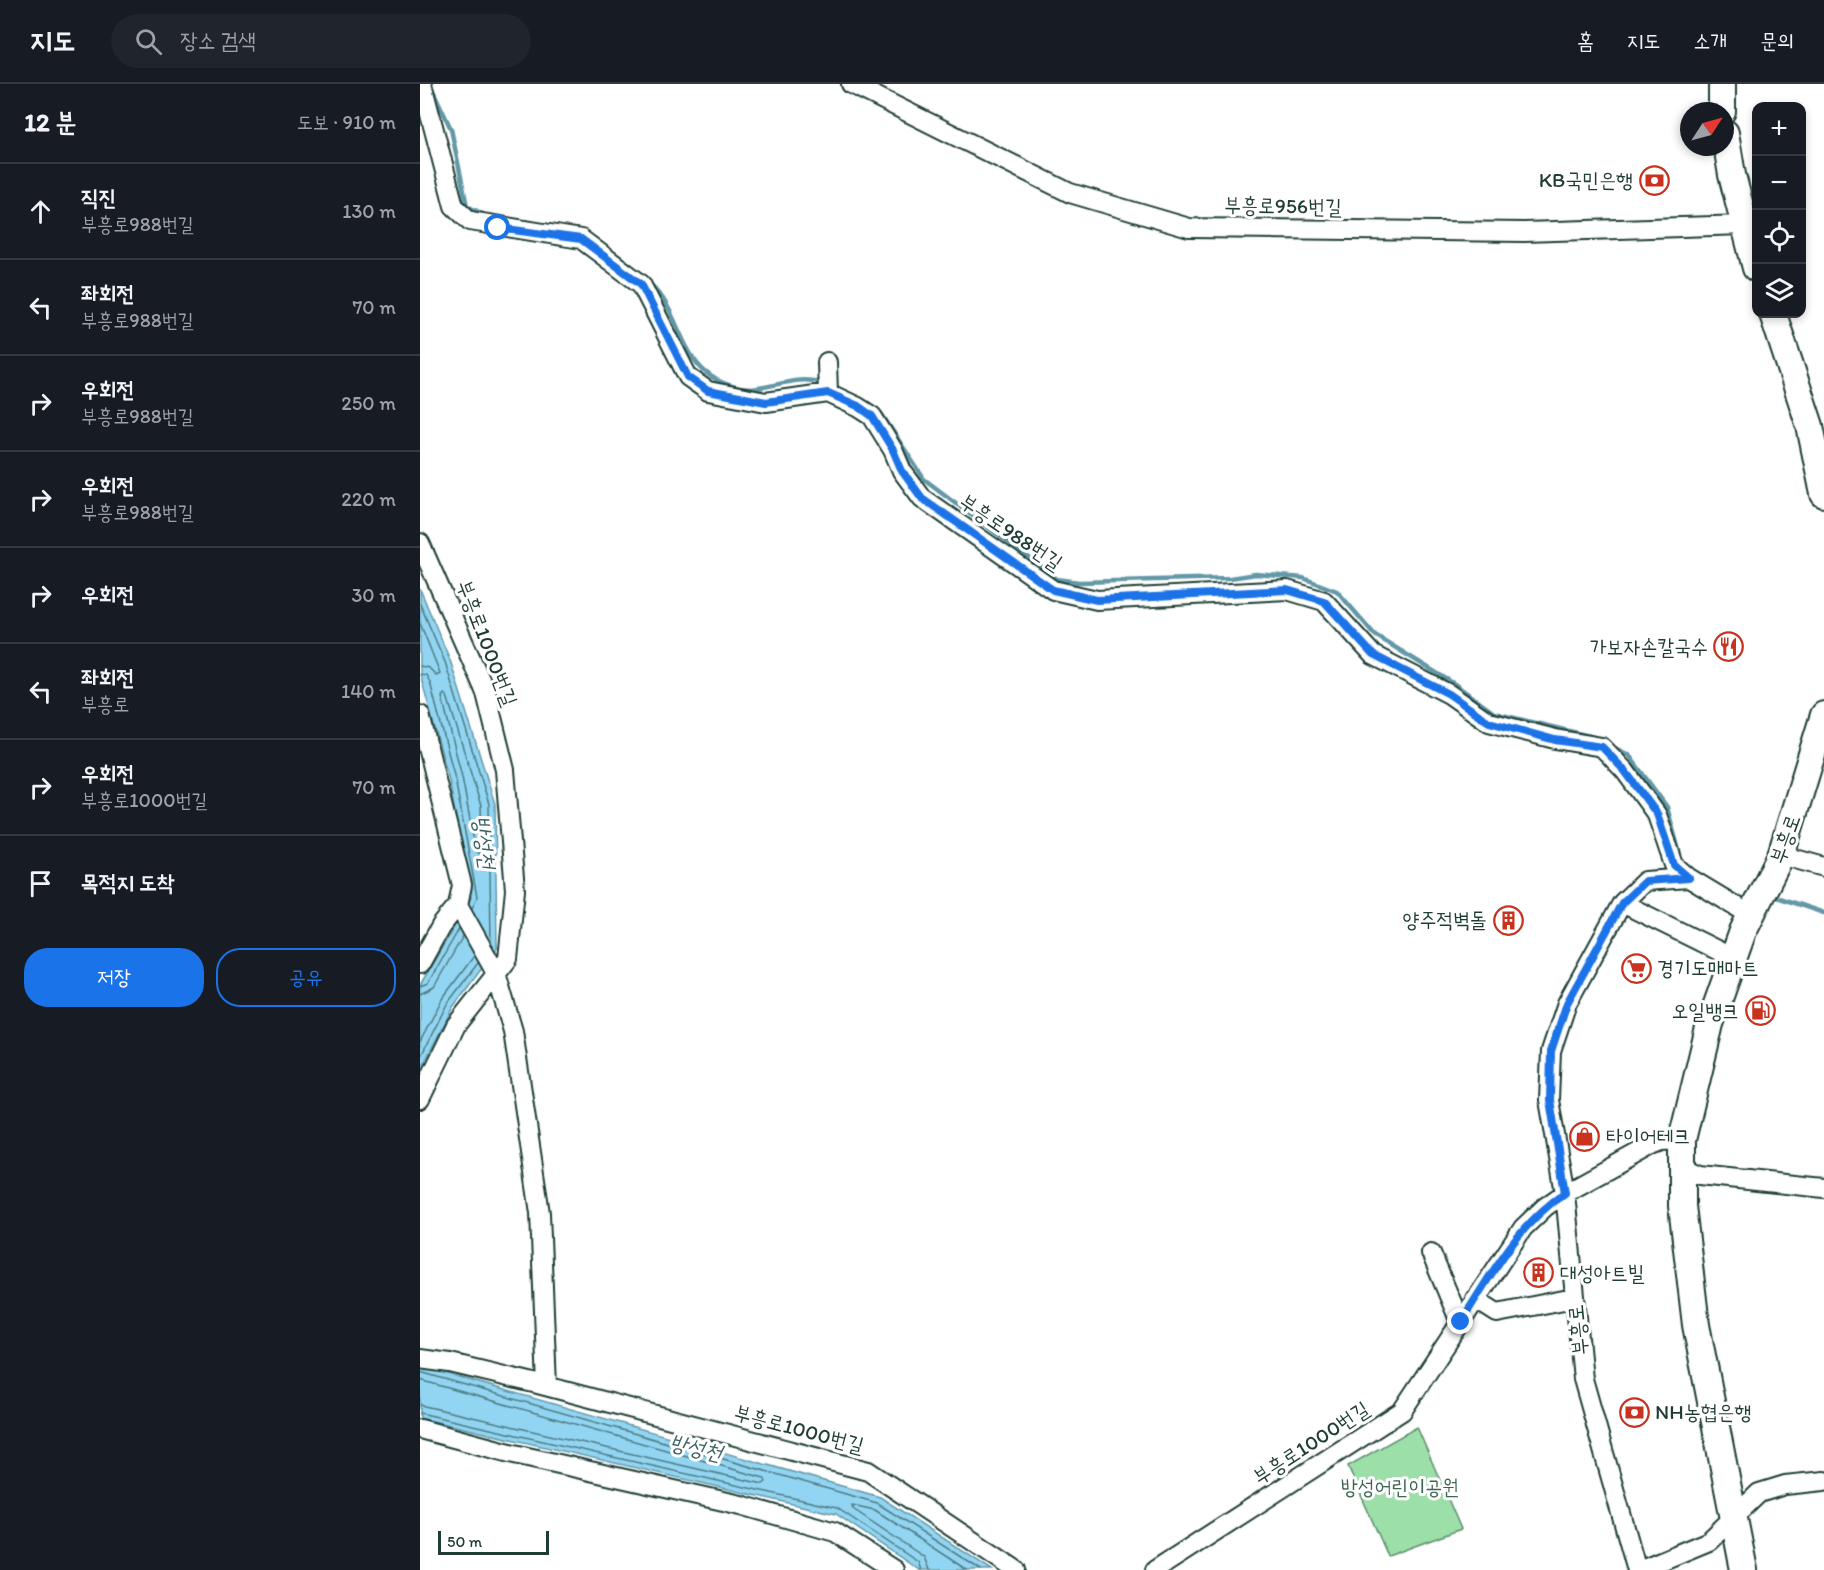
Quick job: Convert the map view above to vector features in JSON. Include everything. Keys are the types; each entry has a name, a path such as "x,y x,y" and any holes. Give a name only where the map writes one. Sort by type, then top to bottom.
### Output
{"main road":[{"path":"1722,84 1722,102"},
{"path":"1729,156 1755,264"},
{"path":"1774,318 1822,468 1824,494"},
{"name":"부흥로","path":"1744,1570 1696,1325 1682,1206 1680,1166 1682,1140 1710,1024 1735,959 1743,931 1782,855 1824,715"}],"street":[{"path":"422,84 454,206 470,221 581,239 641,284 688,377 708,391 766,402 828,393 827,362"},
{"name":"부흥로956번길","path":"851,84 1070,193 1189,228 1524,232 1745,225"},
{"name":"부흥로988번길","path":"828,393 872,416 893,450 902,471 922,498 1053,590 1097,600 1287,590 1324,601 1373,655 1449,694 1489,722 1555,740 1602,747 1625,771 1657,814 1674,865 1689,878 1752,916"},
{"name":"부흥로1000번길","path":"420,543 486,693 505,770 516,891 508,959 482,995 456,1025 420,1099"},
{"path":"420,715 462,885 458,905 441,926 420,964"},
{"path":"1782,855 1824,867"},
{"name":"부흥로","path":"1638,1570 1583,1379 1565,1193 1550,1100 1551,1051 1567,1003 1622,903 1645,881 1689,878"},
{"path":"1622,903 1735,959"},
{"path":"458,905 496,973 513,1031 540,1213 547,1386"},
{"name":"부흥로1000번길","path":"1155,1570 1402,1411 1523,1228 1545,1207 1565,1193 1662,1141 1682,1140"},
{"path":"1680,1166 1700,1175 1824,1188"},
{"path":"1431,1253 1461,1322"},
{"path":"1475,1299 1497,1313 1575,1298"},
{"name":"부흥로1000번길","path":"420,1359 450,1363 547,1386 868,1471 1016,1570"},
{"path":"420,1429 510,1453 741,1506 835,1532 894,1570"},
{"path":"1638,1570 1709,1540 1759,1493 1785,1485 1824,1481"}],"green space":[{"name":"방성어린이공원","path":"1417,1427 1461,1529 1388,1556 1348,1466"}],"water":[{"name":"방성천","path":"420,589 450,660 495,804 497,948 453,1007 420,1071 420,985 471,898 449,780 420,674"},
{"name":"방성천","path":"420,1366 880,1497 992,1570 919,1570 836,1514 420,1418"}],"waterway":[{"path":"431,86 451,129 467,206 487,216"},
{"path":"603,246 621,258"},
{"path":"650,284 662,297 671,312 693,358 704,371 719,381 750,389 801,380 823,383"},
{"path":"839,389 864,401"},
{"path":"875,409 881,413 924,479 1057,579 1079,582 1230,578 1256,574 1303,578 1337,591 1375,635 1456,685 1494,713 1590,736"},
{"path":"1611,746 1629,755 1667,807 1680,854"},
{"path":"1776,897 1824,913"}],"place":[{"name":"KB국민은행","path":"1654,180"},
{"name":"가보자손칼국수","path":"1729,647"},
{"name":"양주적벽돌","path":"1508,920"},
{"name":"경기도매마트","path":"1636,968"},
{"name":"오일뱅크","path":"1760,1011"},
{"name":"타이어테크","path":"1585,1136"},
{"name":"대성아트빌","path":"1539,1273"},
{"name":"NH농협은행","path":"1634,1412"}],"route":[{"path":"498,228 581,239 641,284 688,377 708,391 731,398 766,402 828,393 858,406 872,416 893,450 902,471 922,498 1053,590 1097,600 1287,590 1324,601 1373,655 1449,694 1489,722 1555,740 1602,747 1625,771 1657,814 1674,865 1689,878 1645,881 1622,903 1567,1003 1551,1051 1550,1100 1559,1168 1565,1193 1545,1207 1523,1228 1461,1322"}]}
